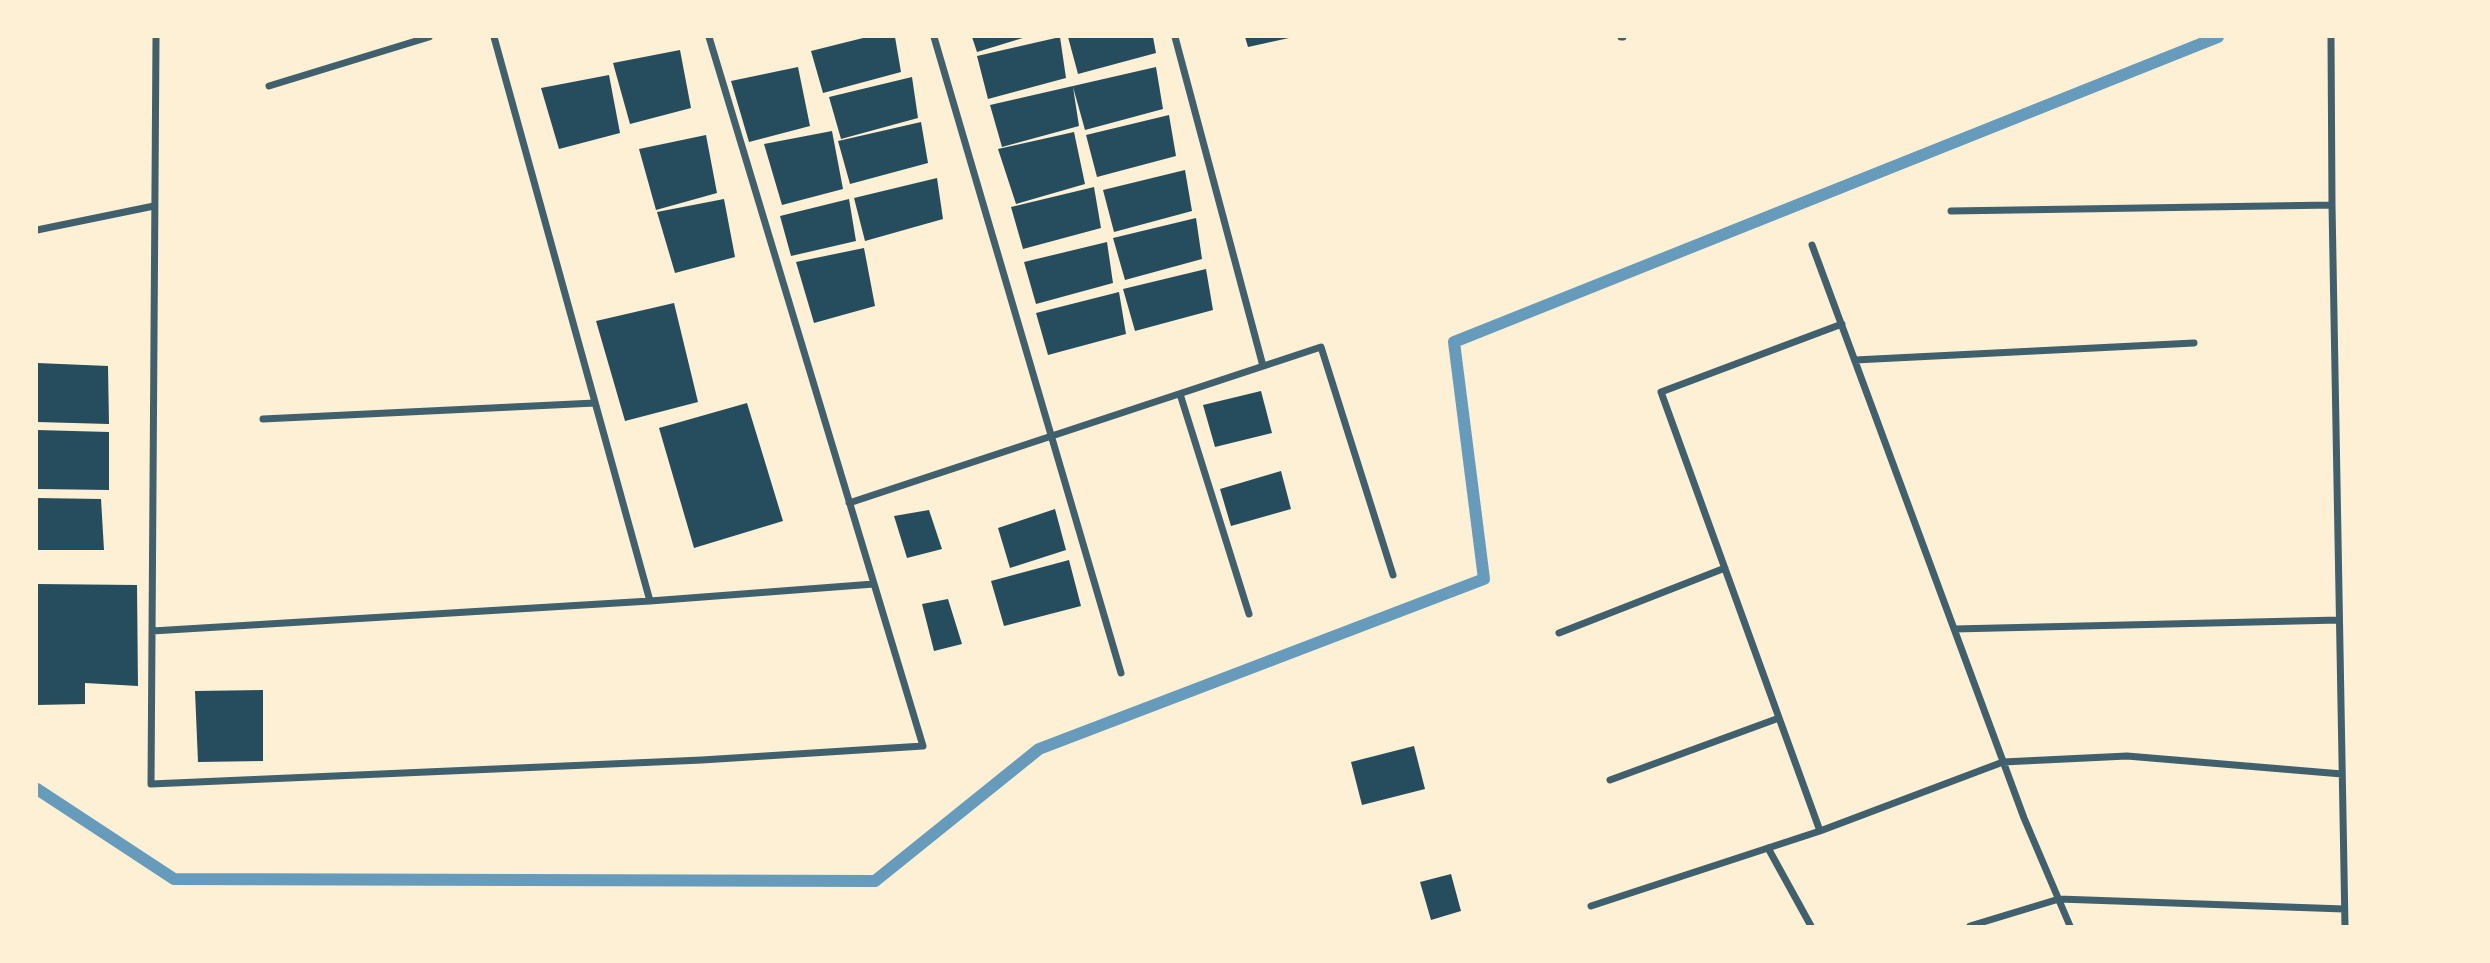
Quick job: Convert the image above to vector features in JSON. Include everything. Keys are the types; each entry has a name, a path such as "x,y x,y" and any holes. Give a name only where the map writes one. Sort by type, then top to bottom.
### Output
{"street":[{"path":"156,37 151,784 702,760 923,746 709,37"},
{"path":"269,86 429,37"},
{"path":"494,37 650,601"},
{"path":"934,37 1121,673"},
{"path":"1175,37 1264,366"},
{"path":"2331,37 2345,926"},
{"path":"1951,211 2332,205"},
{"path":"37,230 155,206"},
{"path":"1812,245 2003,762 2070,926"},
{"path":"1820,831 1661,392 1842,324"},
{"path":"1855,360 2194,343"},
{"path":"849,503 1321,347 1393,575"},
{"path":"1180,394 1249,614"},
{"path":"263,419 595,403"},
{"path":"1559,633 1725,568"},
{"path":"152,631 650,601 874,584"},
{"path":"1954,629 2339,620"},
{"path":"1610,780 1779,718"},
{"path":"1591,906 1820,831 2003,762 2127,755 2342,774"},
{"path":"1768,848 1811,926"},
{"path":"1970,926 2059,900 2344,909"}],"building":[{"path":"867,37 895,37 901,72 823,93 811,51"},
{"path":"972,37 1026,37 977,52"},
{"path":"1060,37 1066,78 988,99 977,56"},
{"path":"1068,37 1153,37 1156,53 1078,74"},
{"path":"1245,37 1289,37 1289,38 1248,47"},
{"path":"680,50 691,108 630,124 613,63"},
{"path":"798,67 810,126 749,142 731,81"},
{"path":"1156,67 1163,109 1085,130 1073,87 1079,126 1002,147 990,105"},
{"path":"609,75 620,133 559,149 541,88"},
{"path":"912,77 918,118 841,139 829,97"},
{"path":"1169,115 1176,156 1097,177 1086,135"},
{"path":"921,122 928,163 850,184 838,141"},
{"path":"832,131 843,189 782,205 764,144"},
{"path":"1074,132 1085,184 1016,204 998,149"},
{"path":"706,135 717,193 656,210 639,149"},
{"path":"1185,170 1192,211 1114,232 1103,190"},
{"path":"937,178 943,219 865,241 854,198"},
{"path":"1094,187 1101,228 1023,249 1011,207"},
{"path":"724,199 735,257 675,273 657,212"},
{"path":"849,199 856,241 791,256 780,216"},
{"path":"1196,218 1202,259 1125,280 1113,238"},
{"path":"1107,242 1113,283 1036,304 1024,262"},
{"path":"864,248 875,306 814,323 796,262"},
{"path":"1206,269 1213,310 1135,331 1123,289"},
{"path":"1119,292 1126,334 1048,355 1036,313"},
{"path":"674,303 698,402 625,421 596,321"},
{"path":"37,363 108,366 109,424 37,422"},
{"path":"1261,391 1272,433 1215,447 1203,405"},
{"path":"747,403 783,521 694,548 659,428"},
{"path":"37,430 109,432 109,490 37,489"},
{"path":"1281,471 1291,509 1231,526 1220,489"},
{"path":"37,498 101,499 104,550 37,550"},
{"path":"1055,509 1066,550 1010,568 998,528"},
{"path":"929,510 942,549 907,558 894,516"},
{"path":"1069,560 1081,606 1004,626 991,581"},
{"path":"37,584 137,585 138,686 85,683 85,704 37,705"},
{"path":"948,599 962,644 934,651 922,604"},
{"path":"263,690 263,761 198,762 195,691"},
{"path":"1414,746 1425,789 1362,805 1351,762"},
{"path":"1451,874 1461,911 1431,920 1420,882"}],"waterway":[{"path":"37,789 174,879 875,881 1039,749 1484,579 1454,342 2218,37"}]}
